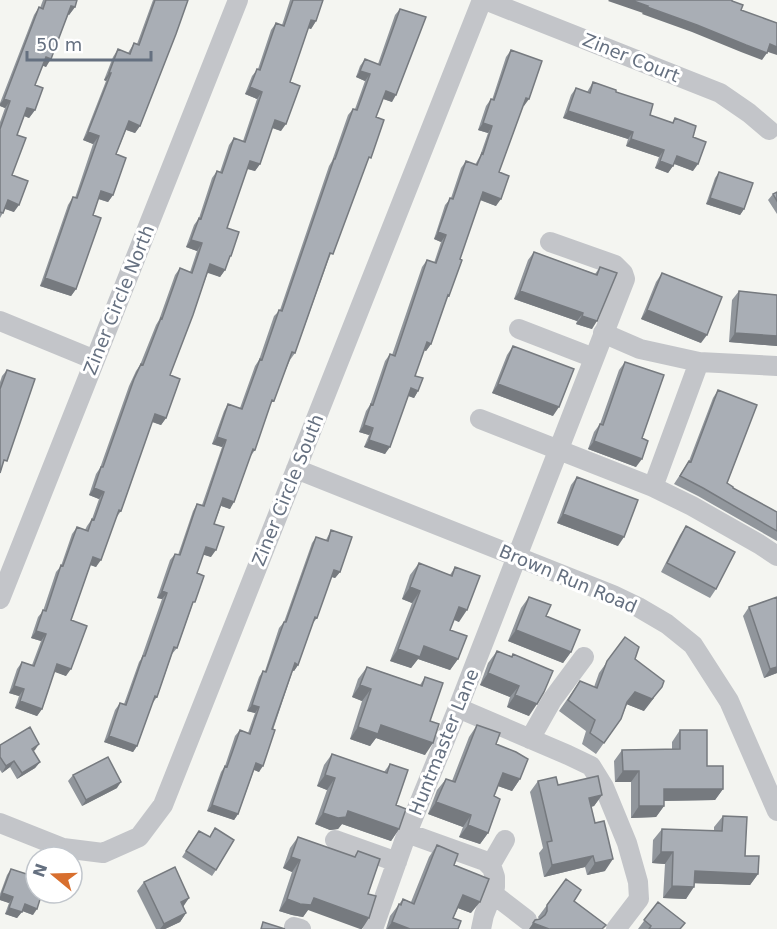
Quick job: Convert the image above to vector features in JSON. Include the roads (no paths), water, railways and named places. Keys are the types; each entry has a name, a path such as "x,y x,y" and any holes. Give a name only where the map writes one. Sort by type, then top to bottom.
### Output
{"street":[{"name":"Ziner Circle North","path":"0,599 238,0"},
{"name":"Ziner Court","path":"483,0 720,93 769,130"},
{"name":"Ziner Circle South","path":"0,823 63,848 103,853 139,837 163,805 483,0"},
{"name":"Huntmaster Lane","path":"373,929 407,832 458,708 625,279 623,273 615,266 550,242"},
{"path":"0,321 95,360"},
{"path":"519,329 594,358"},
{"path":"603,333 640,349 699,362 777,366"},
{"path":"653,487 699,362"},
{"path":"480,419 653,487 692,506 777,556"},
{"name":"Brown Run Road","path":"296,470 613,595 667,624 693,645 729,701 777,811"},
{"path":"530,739 552,700 584,657"},
{"path":"458,708 591,766 604,787 627,843 638,882 639,899 616,929"},
{"path":"407,832 485,861 490,866 495,877 495,887 481,929"},
{"path":"334,840 397,862"},
{"path":"490,866 505,840"},
{"path":"492,893 526,920"}]}
